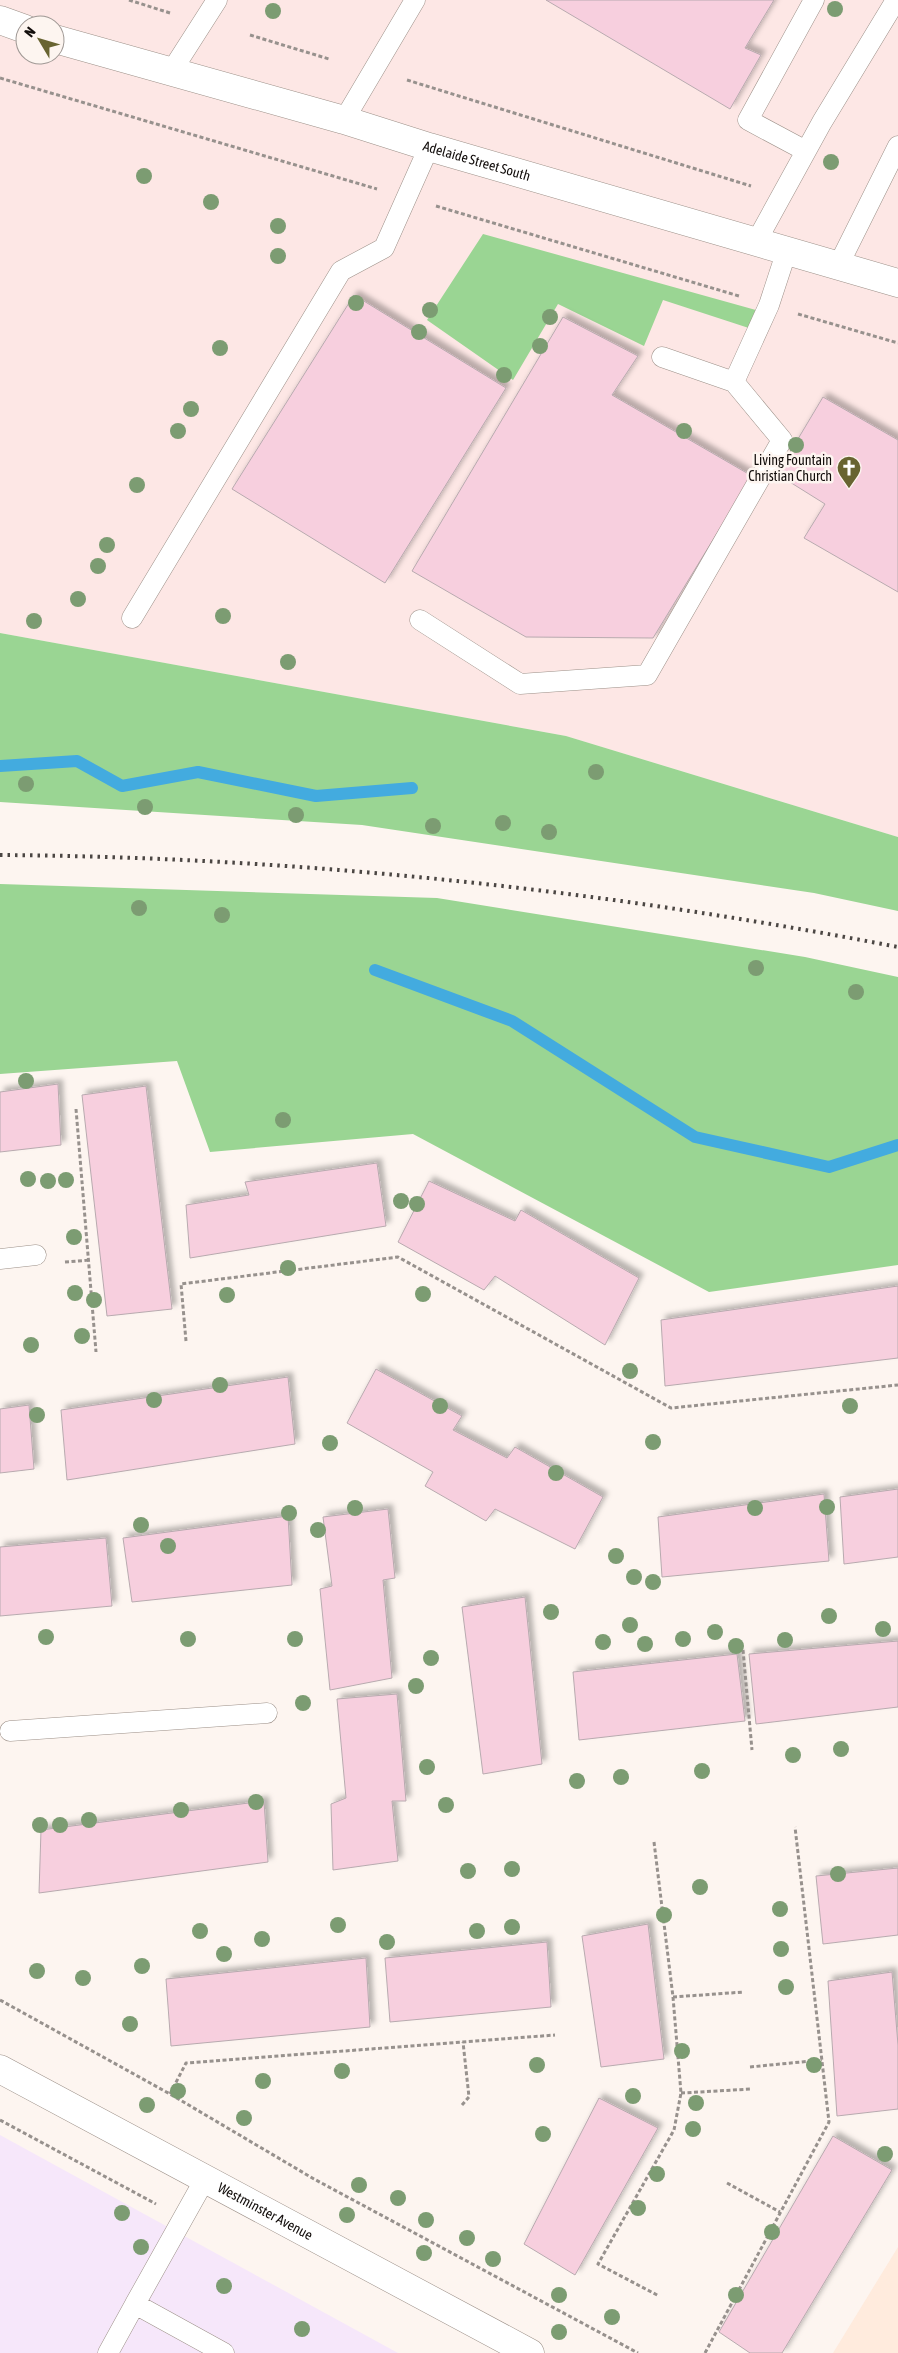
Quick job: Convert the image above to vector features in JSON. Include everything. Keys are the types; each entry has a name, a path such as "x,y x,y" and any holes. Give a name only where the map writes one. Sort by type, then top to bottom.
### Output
{"main road":[{"path":"0,20 15,25"},
{"name":"Adelaide Street South","path":"65,42 344,120 429,147 787,250 898,284"},
{"name":"Westminster Avenue","path":"0,2070 530,2353"}],"lane":[{"path":"171,72 217,0"},
{"path":"344,120 415,0"},
{"path":"806,151 748,120 814,0"},
{"path":"756,242 806,151 896,0"},
{"path":"838,266 898,146"},
{"path":"132,618 341,270 384,248 429,147"},
{"path":"734,382 769,305 787,250"},
{"path":"420,620 520,684 646,674 782,440 734,382 662,357"},
{"path":"0,1259 36,1255"},
{"path":"10,1732 267,1713"},
{"path":"108,2353 205,2179"},
{"path":"136,2304 190,2344 224,2353"}],"path":[{"path":"129,0 170,13"},
{"path":"250,35 330,59"},
{"path":"0,78 898,343"},
{"path":"408,80 752,186"},
{"path":"76,1109 96,1352"},
{"path":"186,1341 181,1284 398,1257 671,1408 898,1385"},
{"path":"743,1650 752,1750"},
{"path":"705,2353 829,2122 795,1827"},
{"path":"654,1842 673,1997 681,2093 674,2130 598,2264 659,2296"},
{"path":"673,1997 744,1992"},
{"path":"0,2000 170,2094 314,2179 638,2353"},
{"path":"170,2094 186,2063 555,2035"},
{"path":"462,2106 469,2097 463,2042"},
{"path":"750,2067 822,2060"},
{"path":"681,2093 751,2089"},
{"path":"0,2120 184,2218"},
{"path":"727,2183 780,2212"}],"shaded area":[{"path":"0,0 898,0 898,837 566,736 0,633"},
{"path":"0,2135 398,2353 0,2353"},
{"path":"898,2247 898,2353 833,2353"}],"green space":[{"path":"483,234 763,312 761,332 663,300 644,346 558,304 513,380 427,320"},
{"path":"0,633 566,736 898,837 898,911 814,893 362,825 0,802"},
{"path":"0,884 437,898 805,957 898,977 898,1265 709,1292 413,1134 210,1152 177,1061 0,1074"}],"building":[{"path":"546,0 774,0 745,48 761,55 730,109"},
{"path":"354,295 506,388 385,583 232,489"},
{"path":"563,317 638,356 612,395 752,476 653,638 526,637 412,571"},
{"name":"Living Fountain Christian Church","path":"823,397 898,440 898,592 804,538 825,504 777,474"},
{"path":"58,1084 61,1145 0,1152 0,1092"},
{"path":"146,1086 172,1309 107,1316 82,1095"},
{"path":"377,1163 386,1226 190,1258 186,1205 249,1195 245,1182"},
{"path":"429,1181 515,1221 521,1210 639,1278 605,1345 495,1276 484,1290 398,1242"},
{"path":"898,1286 898,1358 665,1386 661,1320"},
{"path":"376,1369 462,1416 453,1430 507,1458 515,1447 603,1497 575,1549 495,1509 486,1521 425,1486 433,1472 347,1423"},
{"path":"288,1377 295,1444 67,1480 61,1410"},
{"path":"29,1405 34,1469 0,1473 0,1409"},
{"path":"898,1489 898,1557 844,1564 840,1497"},
{"path":"824,1494 829,1561 662,1577 658,1517"},
{"path":"388,1509 395,1578 383,1580 392,1678 330,1690 320,1589 332,1586 323,1517"},
{"path":"288,1516 292,1585 132,1602 123,1538"},
{"path":"106,1538 112,1606 0,1616 0,1547"},
{"path":"525,1597 542,1764 483,1774 462,1607"},
{"path":"898,1641 898,1707 756,1724 749,1654"},
{"path":"737,1654 745,1721 579,1740 573,1672"},
{"path":"397,1694 406,1801 392,1801 398,1861 333,1870 331,1804 346,1798 337,1699"},
{"path":"264,1801 268,1862 39,1893 41,1830"},
{"path":"898,1868 898,1935 823,1944 816,1876"},
{"path":"648,1924 664,2059 601,2067 582,1936"},
{"path":"547,1942 551,2007 390,2022 385,1958"},
{"path":"366,1958 370,2027 171,2046 166,1979"},
{"path":"892,1972 898,2045 898,2109 837,2116 828,1981"},
{"path":"599,2098 658,2128 575,2275 524,2244"},
{"path":"833,2136 892,2170 782,2353 750,2353 719,2332"}],"waterway":[{"path":"0,766 77,761 122,786 198,772 316,796 412,788"},
{"path":"375,970 512,1021 695,1137 829,1167 898,1145"}],"railway":[{"path":"0,855 226,862 451,880 675,909 898,947"}],"place":[{"name":"Living Fountain Christian Church","path":"849,489"}]}
